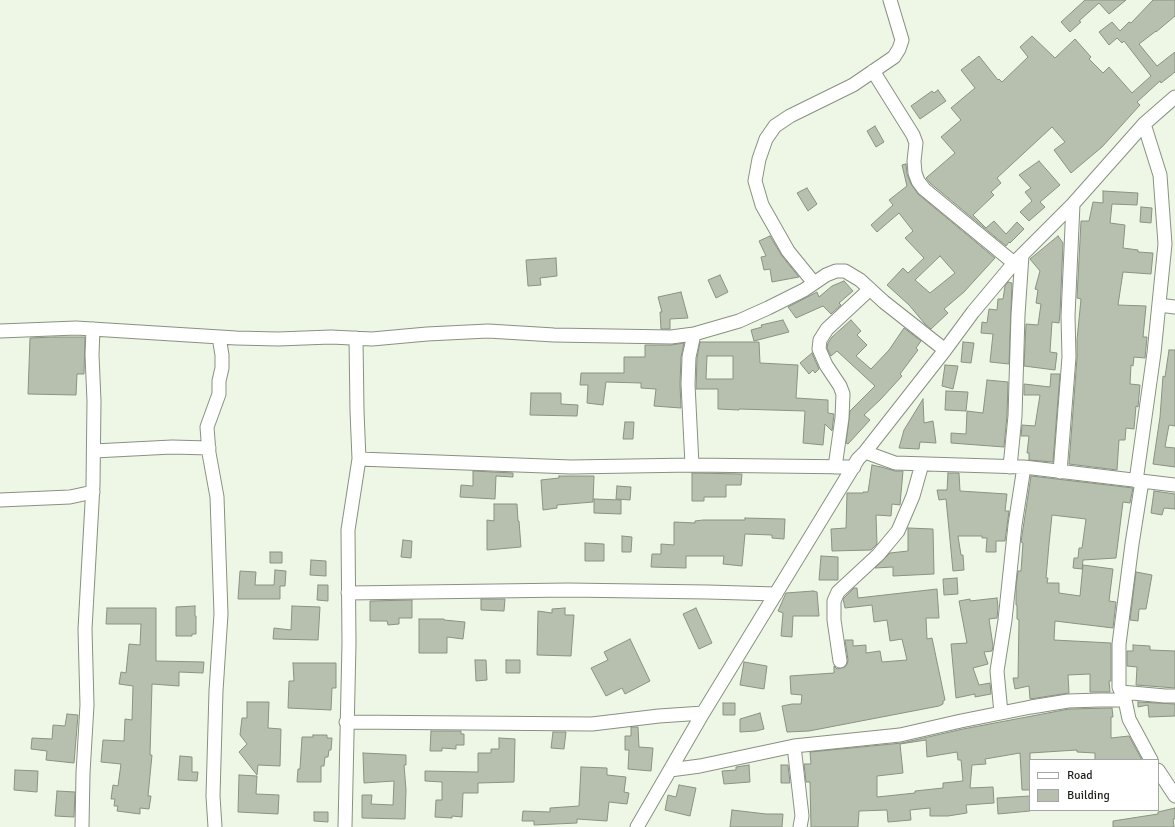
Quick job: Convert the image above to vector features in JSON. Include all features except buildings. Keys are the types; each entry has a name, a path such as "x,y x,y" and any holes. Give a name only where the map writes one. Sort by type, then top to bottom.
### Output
{"street":[{"path":"814,283 788,251 762,205 755,181 759,159 766,138 775,126 790,116 853,85 894,57 902,40 890,0"},
{"path":"873,71 913,135 916,143 914,161 915,173 918,181 924,189 1018,259"},
{"path":"637,827 704,713 858,459 866,452 973,312 1018,259 1073,204 1144,124 1175,97"},
{"path":"1144,124 1160,175 1165,244 1132,544 1119,644 1119,687 1129,719 1150,759"},
{"path":"1060,472 1069,357 1068,316 1073,204"},
{"path":"1010,467 1015,416 1018,259"},
{"path":"0,331 76,328 219,337 278,339 331,337 372,339 427,334 488,331 587,336 671,337 694,334 739,321 768,308 826,275 836,271 845,271 860,280 884,302 945,350"},
{"path":"835,466 842,418 843,394 840,386 826,365 819,349 820,340 827,329 870,290"},
{"path":"1159,305 1175,307"},
{"path":"82,827 83,773 87,705 85,630 94,451 92,355 93,329"},
{"path":"692,466 688,384 689,357 694,334"},
{"path":"215,827 213,796 216,691 221,608 217,497 208,448 207,427 219,394 222,355 219,337"},
{"path":"345,827 348,530 359,459 356,404 356,338"},
{"path":"94,451 172,447 208,448"},
{"path":"866,452 895,463 1024,467 1175,485"},
{"path":"359,459 571,467 854,467"},
{"path":"840,661 834,620 834,602 838,592 878,555 898,531 913,496 922,464"},
{"path":"1001,713 997,671 1004,627 1015,525 1024,467"},
{"path":"0,500 70,497 93,492"},
{"path":"348,593 568,590 776,594"},
{"path":"670,770 700,766 794,746 900,735 1001,713 1068,701 1100,700 1123,696 1175,696"},
{"path":"346,722 592,724 659,716 704,713"},
{"path":"794,746 802,816 800,827"},
{"path":"1159,772 1175,796"}]}
